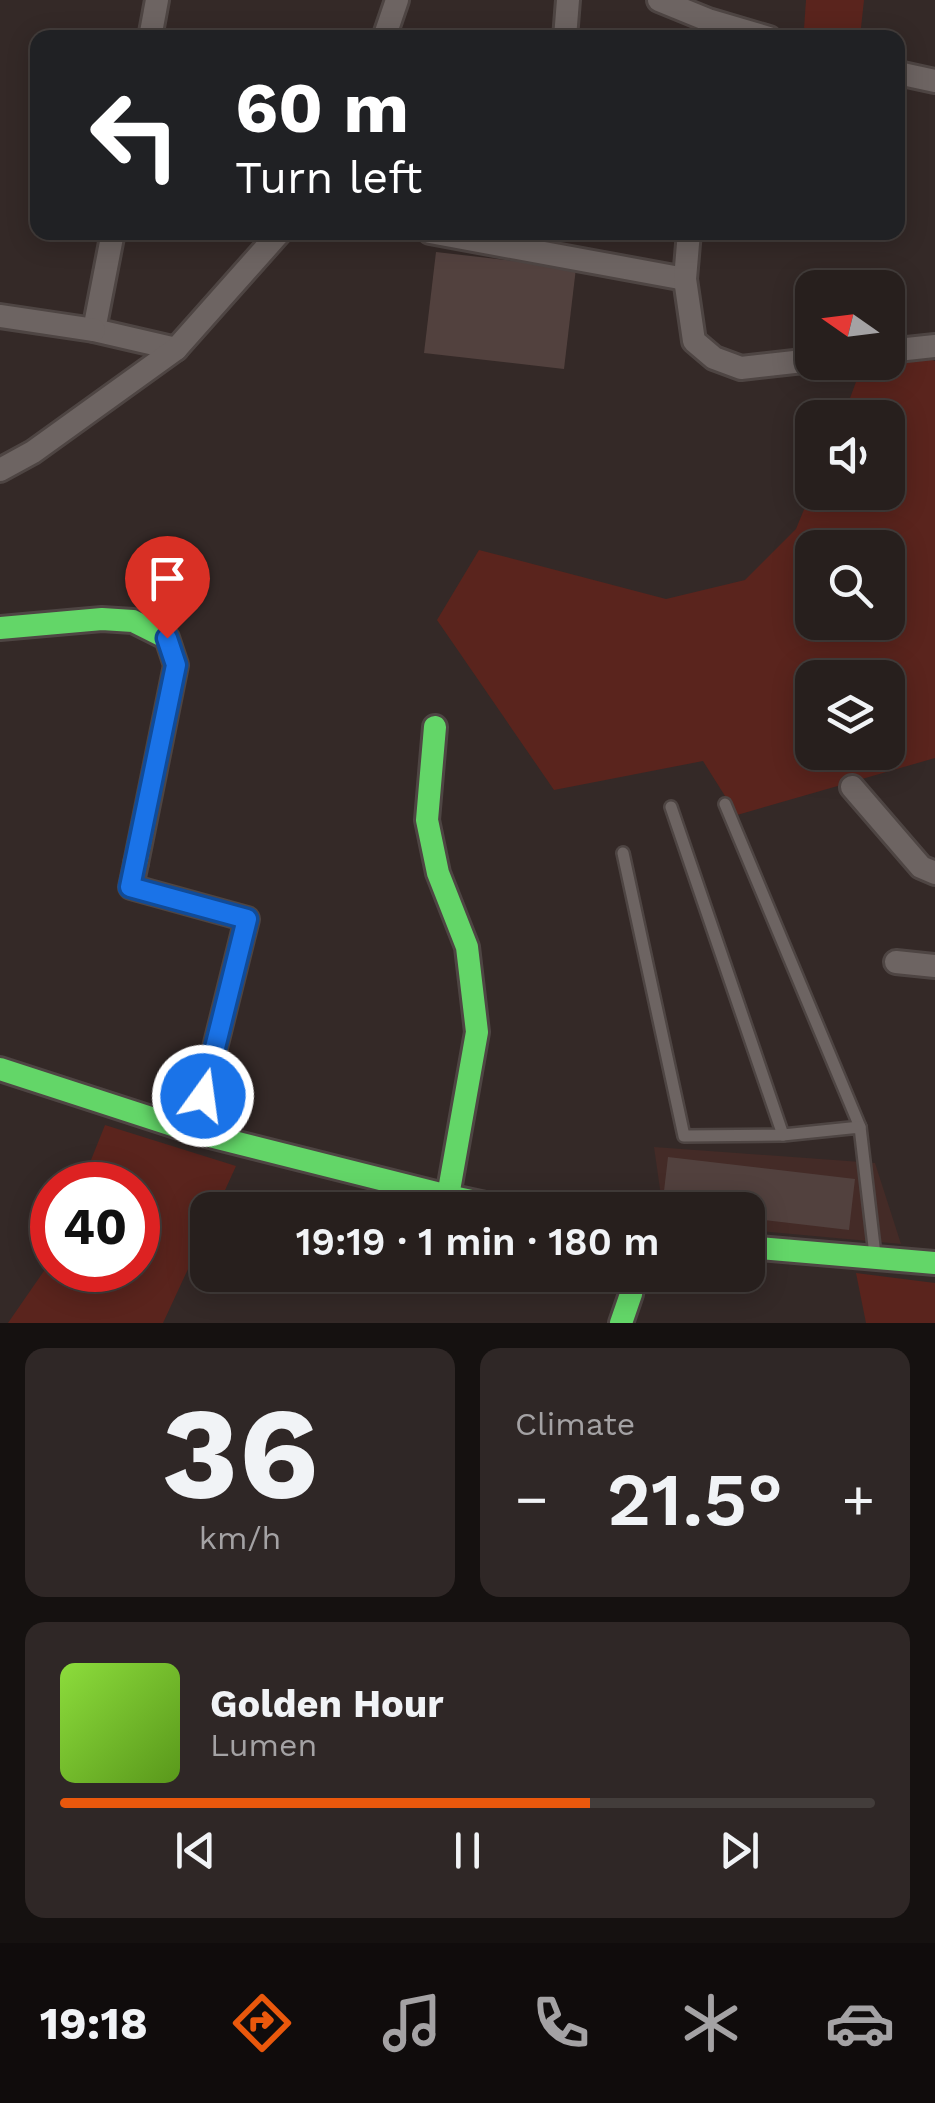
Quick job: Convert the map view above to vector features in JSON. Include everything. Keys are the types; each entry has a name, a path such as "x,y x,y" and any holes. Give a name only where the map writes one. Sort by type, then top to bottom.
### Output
{"street":[{"path":"151,30 156,0"},
{"path":"387,30 397,0"},
{"path":"566,30 568,0"},
{"path":"659,0 707,29"},
{"path":"905,76 935,82"},
{"path":"94,330 111,240"},
{"path":"0,470 33,452 176,348 274,240"},
{"path":"688,240 685,279 694,341 714,358 741,368 795,362"},
{"path":"527,241 685,279"},
{"path":"0,316 94,330 176,348"},
{"path":"905,350 935,346"},
{"path":"0,628 102,619 133,621 167,638 176,665 130,887 247,919 194,1132"},
{"path":"435,727 427,820 438,873 467,947 477,1032 449,1192"},
{"path":"852,787 920,866 935,873"},
{"path":"896,962 935,966"},
{"path":"0,1069 194,1132 432,1192"},
{"path":"765,1249 935,1263"},
{"path":"621,1323 631,1292"}],"lane":[{"path":"724,804 860,1127 876,1259"},
{"path":"671,807 783,1135"},
{"path":"624,853 684,1136 783,1135 860,1127"}],"shaded area":[{"path":"806,0 864,0 861,30 804,29"},
{"path":"905,350 935,361 935,758 905,767 905,660 795,660 795,770 893,770 737,815 703,761 554,790 437,620 479,550 666,599 745,580 795,530 796,529 804,510 905,510 905,400 849,400 857,380 905,380"},
{"path":"105,1125 236,1166 224,1192 190,1192 190,1265 163,1323 8,1323 30,1291 160,1292 160,1162 90,1162"},
{"path":"654,1147 875,1163 901,1244 765,1232 765,1192 660,1192"},
{"path":"856,1273 935,1283 935,1323 866,1323"}],"building":[{"path":"436,252 576,268 564,369 424,353"},
{"path":"668,1157 855,1179 849,1230 765,1220 765,1192 664,1192"}],"traffic: fast":[{"path":"0,628 102,619 133,621 167,638 176,665 136,863"},
{"path":"435,727 427,820 438,873 467,947 477,1032 449,1192"},
{"path":"0,1069 194,1132 432,1192"},
{"path":"765,1248 935,1263"},
{"path":"621,1323 631,1292"}],"traffic: jam":[{"path":"136,863 131,887 247,919 194,1132"}],"route":[{"path":"167,638 176,665 130,887 247,919 203,1096"}]}
